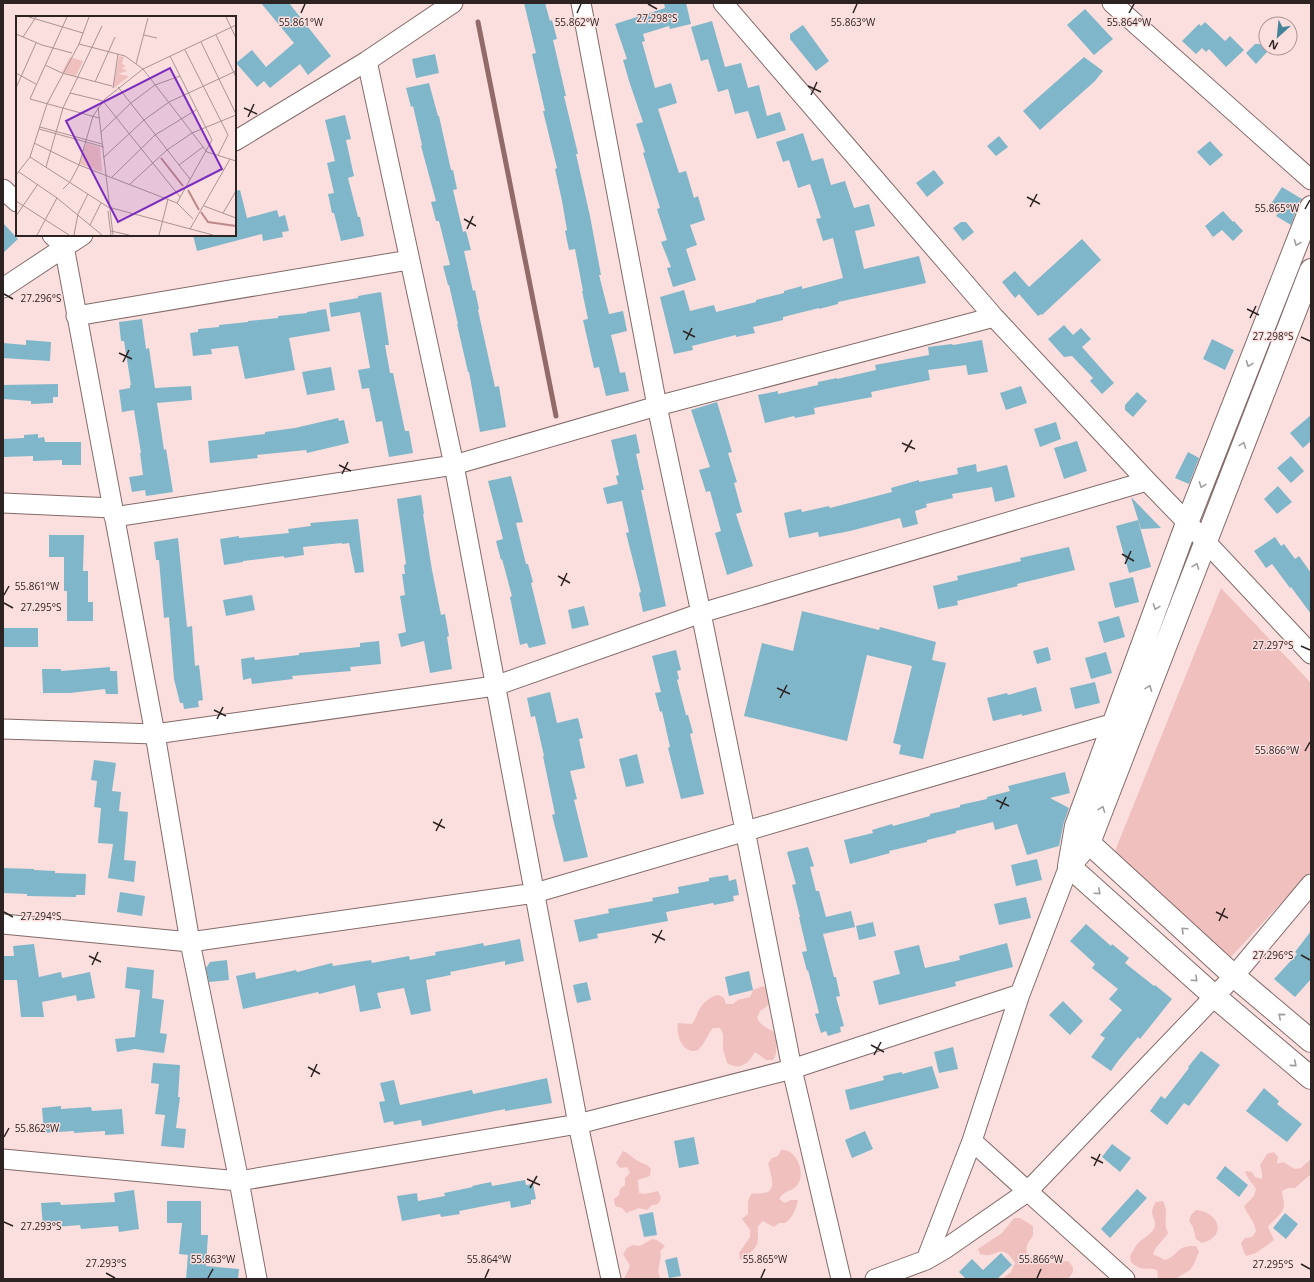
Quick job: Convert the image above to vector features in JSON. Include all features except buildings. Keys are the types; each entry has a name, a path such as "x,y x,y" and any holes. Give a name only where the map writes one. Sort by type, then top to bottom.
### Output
{"street":[{"path":"236,140 367,61 453,3"},
{"path":"581,3 657,406 701,613 792,1069 841,1279"},
{"path":"723,3 994,317 1187,524 1205,541 1311,654"},
{"path":"1112,3 1311,180"},
{"path":"367,61 454,465 578,1124 610,1279"},
{"path":"3,189 16,201"},
{"path":"1083,835 1114,723 1187,524 1311,207"},
{"path":"3,288 58,241 78,236"},
{"path":"58,241 76,316 155,734 190,942 239,1181 257,1279"},
{"path":"76,316 410,260"},
{"path":"926,1260 972,1141 1020,994 1069,866 1137,719 1311,270"},
{"path":"3,503 113,513 454,465 657,406 994,317"},
{"path":"3,729 155,734 495,686 701,613 1147,481"},
{"path":"3,924 190,942 535,893 745,830 1114,723 1137,719"},
{"path":"1083,835 1234,976 1311,1041"},
{"path":"1069,866 1214,996 1311,1078"},
{"path":"875,1279 926,1260 945,1249 1028,1192 1234,976 1311,884"},
{"path":"3,1159 239,1181 578,1124 792,1069 1020,994"},
{"path":"972,1141 1125,1279"}],"shaded area":[{"path":"1221,588 1311,683 1311,871 1229,959 1115,851"},
{"path":"763,986 769,989 770,1002 760,1011 757,1018 763,1026 777,1034 776,1054 773,1060 766,1060 755,1052 750,1060 743,1065 736,1066 727,1063 723,1049 723,1034 720,1028 713,1028 700,1048 697,1050 692,1051 684,1047 678,1035 678,1023 692,1024 706,1001 719,995 724,998 726,1004 733,1004 738,1000 750,997 753,990"},
{"path":"781,1150 788,1151 795,1156 801,1170 800,1180 796,1187 781,1196 779,1199 785,1203 791,1200 798,1200 795,1210 788,1221 785,1223 779,1223 774,1227 763,1221 758,1226 757,1245 740,1260 739,1253 750,1237 750,1230 742,1219 748,1214 748,1201 751,1194 768,1192 771,1189 772,1181 768,1163 772,1158 778,1156"},
{"path":"623,1151 647,1165 651,1169 650,1176 638,1180 639,1193 645,1194 658,1191 661,1198 658,1204 652,1205 647,1210 639,1208 626,1213 622,1208 615,1206 614,1199 619,1195 620,1189 625,1185 625,1178 630,1173 627,1167 620,1168 616,1163"},
{"path":"1274,1152 1278,1157 1277,1164 1283,1162 1295,1169 1301,1168 1311,1159 1311,1174 1295,1188 1288,1188 1282,1191 1284,1208 1268,1227 1274,1240 1256,1253 1246,1256 1241,1243 1245,1238 1252,1237 1256,1231 1254,1224 1244,1206 1254,1196 1256,1189 1245,1171 1252,1172 1255,1177 1262,1179 1260,1165 1267,1154"},
{"path":"1163,1201 1166,1210 1166,1229 1168,1233 1153,1254 1165,1260 1173,1256 1184,1247 1196,1246 1199,1252 1190,1270 1175,1279 1158,1279 1157,1270 1138,1267 1131,1262 1130,1256 1139,1242 1154,1229 1155,1223 1152,1214 1153,1207 1156,1202"},
{"path":"1196,1210 1204,1212 1215,1219 1218,1230 1210,1240 1202,1243 1196,1239 1193,1227 1189,1221 1191,1215"},
{"path":"1014,1218 1020,1218 1033,1226 1033,1236 1027,1245 1027,1255 1042,1263 1068,1261 1073,1268 1073,1272 1070,1277 1067,1279 1002,1279 1011,1272 1015,1263 1010,1256 1002,1252 991,1255 980,1254 978,1249 1002,1233"},
{"path":"652,1239 657,1240 665,1246 660,1251 661,1258 658,1270 660,1278 624,1279 630,1266 623,1254 627,1248 633,1245 640,1246"}],"waterway":[{"path":"478,22 556,416"}]}
